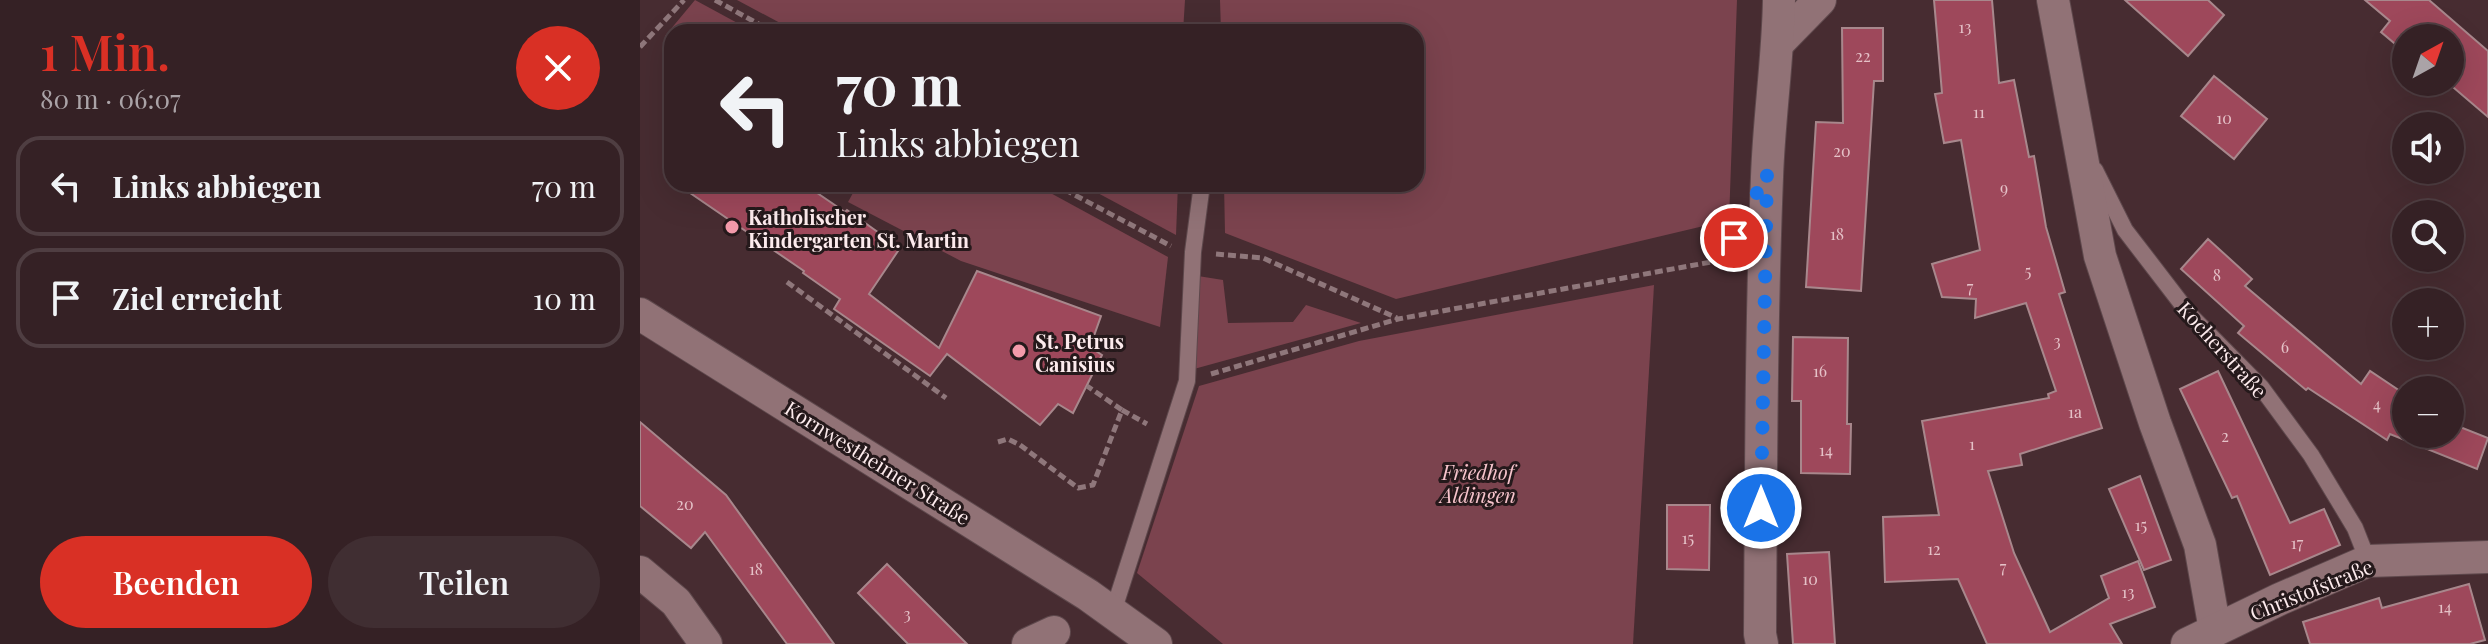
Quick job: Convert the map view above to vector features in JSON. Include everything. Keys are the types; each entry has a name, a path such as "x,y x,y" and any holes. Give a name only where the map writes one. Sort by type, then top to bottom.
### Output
{"street":[{"path":"1762,644 1765,248 1779,0"},
{"path":"1778,43 1820,0"},
{"name":"Kocherstraße","path":"2053,0 2100,256 2155,423 2200,545 2213,636"},
{"name":"Kornwestheimer Straße","path":"640,314 1113,612 1156,644"},
{"name":"Christofstraße","path":"2213,636 2280,599 2368,561 2488,557"},
{"path":"640,572 676,602 706,644"}],"lane":[{"name":"Kocherstraße","path":"2078,136 2125,230 2191,316 2261,387 2311,455 2355,528 2368,561"},
{"path":"1113,612 1187,381 1193,252 1201,192"}],"path":[{"path":"640,47 684,0"},
{"path":"715,0 758,24"},
{"path":"1069,192 1178,249 1263,258 1398,319"},
{"path":"1187,381 1398,319 1722,260 1735,235"},
{"path":"787,282 946,398"},
{"path":"998,442 1008,439 1020,445 1078,488 1093,485 1122,410 1087,386"}],"green space":[{"path":"695,0 739,24 675,24"},
{"path":"737,0 1185,0 1184,24 782,24"},
{"path":"1220,0 1737,0 1729,220 1396,299 1225,233 1224,192 1424,192 1424,24 1221,24"},
{"path":"854,192 1049,192 1168,257 1160,327 961,261 848,202"},
{"path":"1096,192 1178,192 1176,235"},
{"path":"1198,276 1223,280 1228,323 1293,322 1306,305 1361,323 1194,369"},
{"name":"Friedhof Aldingen","path":"1654,285 1633,644 1223,644 1137,573 1199,386 1359,341"}],"building":[{"path":"1934,0 1992,0 1999,83 2014,80 2029,157 2034,156 2046,227 2065,292 2059,294 2102,428 2020,454 2022,465 1988,471 2014,553 2050,632 2109,598 2101,576 2138,561 2155,607 2110,624 2122,644 1987,644 1958,579 1885,582 1883,517 1939,515 1922,421 2049,398 2048,394 2056,391 2026,303 1975,318 1976,299 1942,297 1932,264 1980,250 1961,140 1944,143 1935,94 1942,93"},
{"path":"2125,0 2208,0 2224,15 2188,56"},
{"path":"2365,0 2429,0 2457,24 2392,24 2392,41 2381,32 2390,21"},
{"path":"1842,28 1883,28 1883,81 1874,81 1861,291 1806,287 1816,122 1843,123"},
{"path":"2464,30 2488,51 2488,117 2463,96"},
{"path":"2214,76 2267,119 2234,159 2181,116"},
{"path":"689,192 816,192 845,212 847,210 900,248 869,294 939,348 977,271 1101,316 1090,347 1102,355 1073,413 1058,404 1040,425 947,354 930,376 834,309 840,299"},
{"path":"2208,239 2252,279 2245,286 2361,384 2370,371 2392,386 2392,435 2387,440 2308,388 2306,390 2238,333 2244,326 2181,269"},
{"path":"1793,337 1848,338 1850,474 1801,473 1801,401 1792,401"},
{"path":"2218,371 2290,523 2324,509 2340,545 2270,575 2237,496 2232,498 2180,389"},
{"path":"640,422 726,495 834,644 787,644 705,532 691,548 640,506"},
{"path":"2464,429 2488,438 2477,469 2425,448 2464,448"},
{"path":"2140,476 2171,560 2144,570 2109,489"},
{"path":"1667,505 1710,505 1709,570 1667,569"},
{"path":"1829,552 1835,644 1793,644 1787,554"},
{"path":"887,564 967,644 908,644 858,593"},
{"path":"2469,584 2485,640 2470,644 2310,644 2303,622 2379,598 2382,608"}],"place":[{"name":"Katholischer Kindergarten St. Martin","path":"732,227"},
{"name":"St. Petrus Canisius","path":"1019,351"}],"route":[{"path":"1734,238 1767,173 1761,508"}]}
